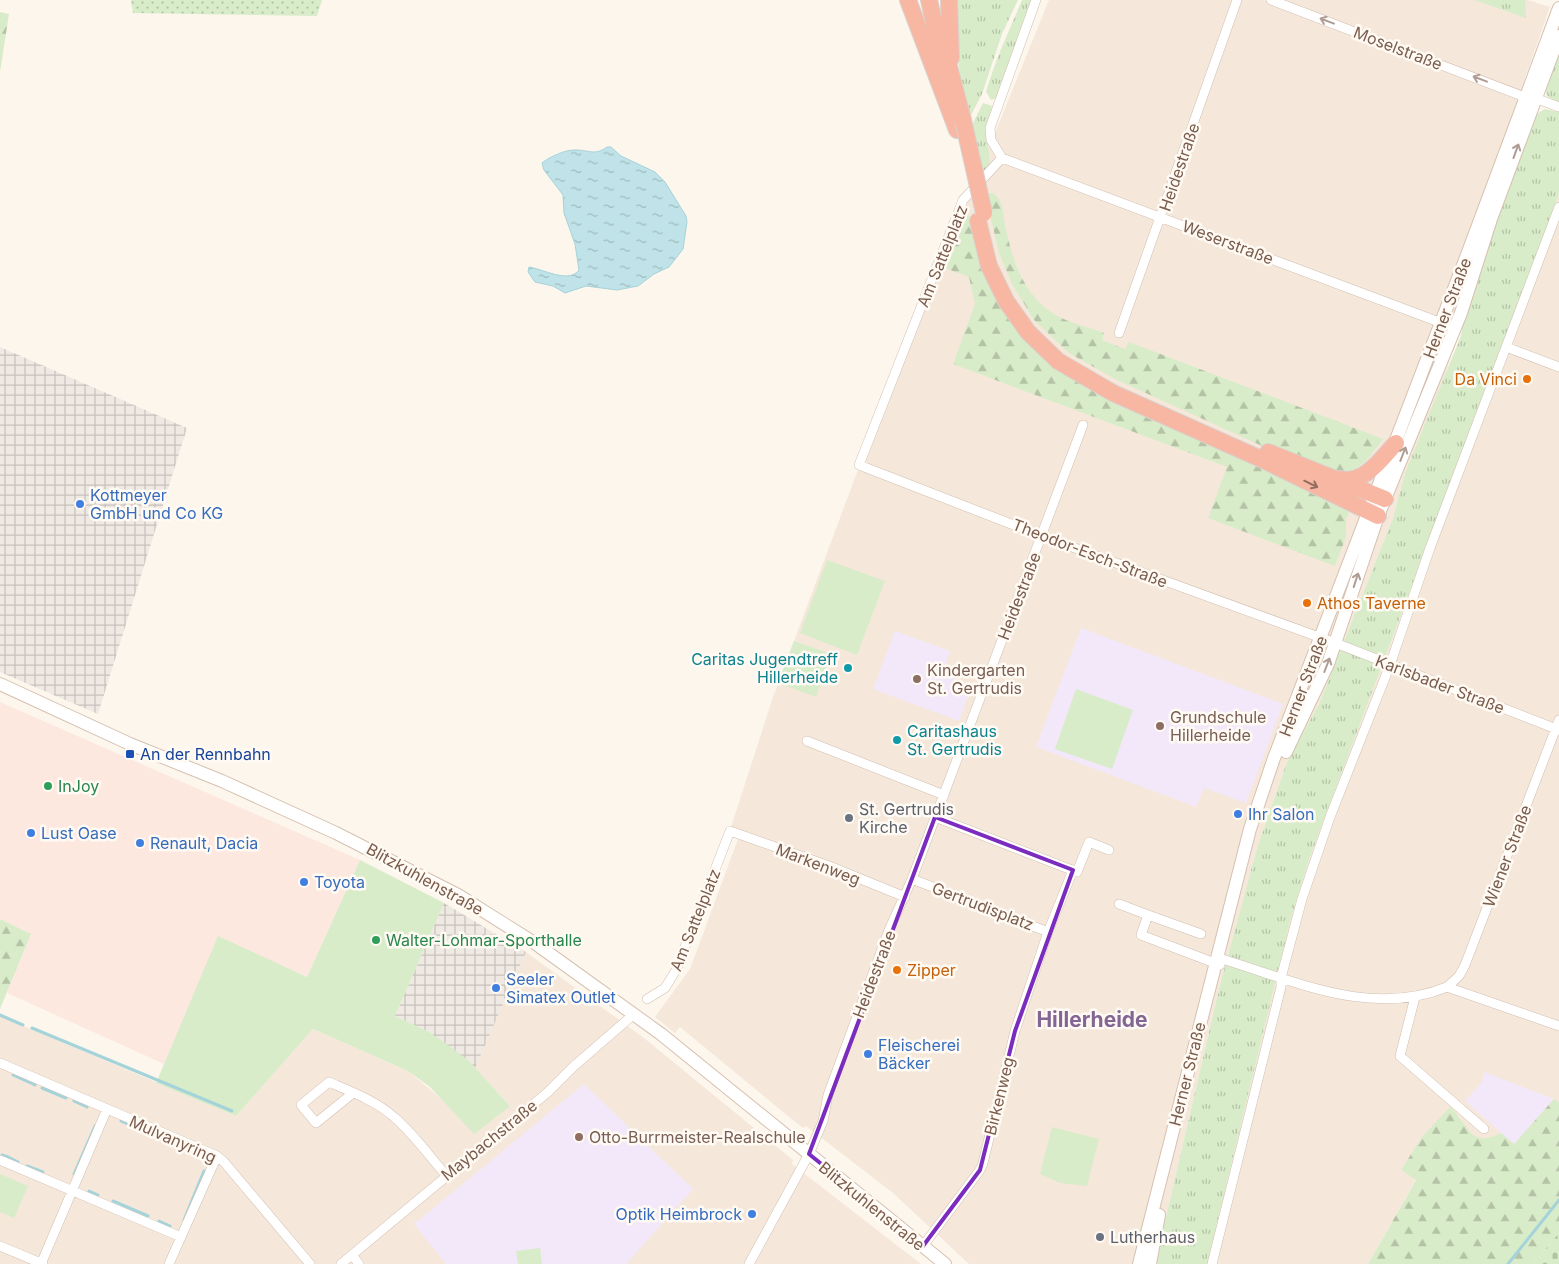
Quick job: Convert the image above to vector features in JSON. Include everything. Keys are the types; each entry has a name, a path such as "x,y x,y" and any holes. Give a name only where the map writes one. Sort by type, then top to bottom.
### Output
{"highway":[{"path":"908,0 960,125"},
{"path":"929,0 952,99 960,125"},
{"path":"933,0 954,86"},
{"path":"949,0 948,24 954,86 960,125 981,217 989,266 1006,301 1028,332 1058,361 1113,393 1261,459 1373,514"},
{"path":"981,217 1011,293 1028,319 1057,348 1100,376 1121,387 1326,476 1380,497"},
{"path":"1326,476 1347,481 1356,479 1374,467 1396,443"}],"main road":[{"name":"Herner Straße","path":"1150,1264 1167,1183 1250,829 1274,758 1373,514 1455,328 1559,8"},
{"name":"Herner Straße","path":"1380,497 1396,443 1441,324 1531,99 1559,36"},
{"name":"Herner Straße","path":"1139,1264 1244,874 1291,740 1308,709 1335,643 1373,514"},
{"name":"Blitzkuhlenstraße","path":"0,684 130,744 222,781 336,832 444,888 536,944 634,1014 944,1264"}],"street":[{"path":"1002,158 991,140 990,128 1036,0"},
{"name":"Heidestraße","path":"1119,333 1237,0"},
{"name":"Moselstraße","path":"1271,0 1531,99 1559,107"},
{"name":"Weserstraße","path":"1002,158 1455,328"},
{"name":"Am Sattelplatz","path":"859,465 963,200 1002,158"},
{"path":"1212,1264 1302,899 1330,817 1390,664 1430,548 1559,207"},
{"path":"1506,347 1559,367"},
{"name":"Heidestraße","path":"749,1264 808,1154 823,1121 828,1095 944,795 1083,425"},
{"name":"Theodor-Esch-Straße","path":"859,465 1042,536 1322,639"},
{"name":"Karlsbader Straße","path":"1322,639 1558,726"},
{"name":"Wiener Straße","path":"1447,987 1459,976 1465,964 1558,726"},
{"path":"807,741 944,795"},
{"path":"935,817 1073,870"},
{"name":"Am Sattelplatz","path":"647,999 665,988 676,970 730,831"},
{"name":"Markenweg","path":"730,831 829,866 905,897"},
{"name":"Gertrudisplatz","path":"912,879 1048,932 1073,870 1078,872 1089,842 1109,850"},
{"path":"1120,904 1202,934"},
{"path":"1148,915 1140,935 1219,962 1349,998 1371,1000 1416,997 1447,987 1559,1026"},
{"name":"Birkenweg","path":"923,1246 980,1170 983,1163 1015,1030 1048,932"},
{"path":"1416,997 1400,1056 1484,1129"},
{"name":"Maybachstraße","path":"341,1264 548,1092 573,1067 634,1014"},
{"name":"Mulvanyring","path":"0,1063 217,1156 310,1264"},
{"path":"353,1093 316,1122 301,1105 329,1082 353,1093 394,1117 446,1175"},
{"path":"0,1246 42,1264 107,1110"},
{"path":"170,1264 217,1156"},
{"path":"0,1160 181,1237"},
{"path":"352,1255 359,1264"}],"highlighted area":[{"path":"935,817 1073,870 1015,1031 980,1170 923,1246 809,1154"}],"shaded area":[{"path":"1049,0 1528,0 1550,7 1496,160 1444,383 1405,473 1393,518 1319,704 1287,762 1257,848 1220,985 1155,1264 969,1264 893,1193 806,1126 803,1128 680,1027 675,1033 655,1017 690,969 741,831 731,827 772,700 856,475"},
{"path":"1559,194 1559,1102 1554,1100 1514,1144 1501,1133 1489,1139 1476,1138 1467,1130 1459,1116 1450,1108 1401,1170 1416,1179 1368,1264 1207,1264 1291,918 1310,857"},
{"path":"0,347 187,428 98,714 0,672"},
{"name":"Grundschule Hillerheide","path":"1081,628 1283,704 1246,803 1204,788 1196,807 1036,747"},
{"name":"Kindergarten St. Gertrudis","path":"895,631 950,651 943,674 972,685 959,721 873,689"},
{"path":"0,702 360,860 307,977 218,937 164,1064 7,993 31,934 0,919"},
{"path":"444,903 526,952 475,1068 429,1032 395,1016"},
{"path":"526,952 644,1038 793,1160 792,1164 921,1264 0,1264 0,1016 236,1116 313,1029 408,1071 444,1101 509,1105 475,1068"},
{"path":"1484,1072 1554,1099 1514,1144 1465,1101 1482,1082"},
{"name":"Otto-Burrmeister-Realschule","path":"584,1084 693,1189 626,1264 446,1264 414,1224"}],"green space":[{"path":"131,0 322,0 317,16 133,13"},
{"path":"957,0 1018,0 1002,34 982,94 969,119 958,60 956,32"},
{"path":"1022,0 1032,0 997,98 991,100 986,92"},
{"path":"1474,0 1525,0 1526,18"},
{"path":"0,12 9,14 0,72"},
{"path":"1559,52 1559,102 1557,102 1547,96 1545,88"},
{"path":"983,103 992,106 987,133 990,165 982,175 971,127"},
{"path":"1545,109 1559,112 1559,194 1310,857 1291,918 1207,1264 1155,1264 1220,985 1257,848 1287,762 1319,704 1393,518 1405,473 1461,336 1463,322 1491,233 1535,115"},
{"path":"985,193 993,193 997,196 1002,208 1011,251 1020,275 1034,297 1043,306 1066,320 1104,333 1102,340 1125,349 1129,342 1383,439 1365,462 1356,468 1359,475 1349,477 1273,451 1115,379 1069,353 1034,320 1012,284 999,253"},
{"path":"967,209 973,234 1020,332 1151,415 1350,511 1346,519 1346,537 1335,566 1208,518 1227,467 953,364 975,304 969,277 942,267"},
{"path":"827,560 885,581 857,655 800,633"},
{"path":"794,641 831,654 816,697 778,683"},
{"path":"1076,689 1133,710 1112,769 1055,749"},
{"path":"360,860 444,903 395,1016 429,1032 469,1061 509,1107 474,1134 430,1087 408,1071 313,1029 236,1116 156,1083 218,936 307,977"},
{"path":"0,919 31,934 0,1009"},
{"path":"1554,1099 1559,1102 1559,1233 1533,1264 1368,1264 1416,1180 1401,1170 1422,1137 1450,1107 1476,1137 1490,1137 1501,1133 1514,1144"},
{"path":"1052,1127 1099,1139 1087,1186 1060,1183 1040,1174"},
{"path":"0,1174 28,1186 14,1218 0,1212"},
{"path":"1559,1233 1559,1264 1533,1264"},
{"path":"540,1248 542,1264 518,1264 516,1251"}],"water":[{"path":"611,147 621,156 655,172 665,182 686,216 687,222 683,249 669,267 654,274 638,286 617,290 586,286 565,293 553,286 535,282 528,272 529,267 562,276 575,274 579,270 575,244 564,213 563,195 544,170 542,163 553,156 568,151 595,152"}],"waterway":[{"path":"0,1015 23,1025"},
{"path":"32,1028 232,1111"},
{"path":"13,1075 35,1085"},
{"path":"42,1088 66,1098"},
{"path":"74,1101 87,1107"},
{"path":"121,1121 139,1129"},
{"path":"74,1174 95,1126"},
{"path":"146,1132 173,1143"},
{"path":"187,1149 197,1153"},
{"path":"2,1155 8,1157"},
{"path":"10,1158 18,1162"},
{"path":"27,1166 43,1172"},
{"path":"184,1220 204,1171"},
{"path":"89,1191 98,1195"},
{"path":"1508,1264 1559,1200"},
{"path":"113,1201 148,1216"},
{"path":"159,1221 170,1226"}],"place":[{"name":"Da Vinci","path":"1527,379"},
{"name":"Kottmeyer GmbH und Co KG","path":"80,504"},
{"name":"Athos Taverne","path":"1307,603"},
{"name":"Caritas Jugendtreff Hillerheide","path":"848,668"},
{"name":"Kindergarten St. Gertrudis","path":"917,679"},
{"name":"Grundschule Hillerheide","path":"1160,726"},
{"name":"Caritashaus St. Gertrudis","path":"897,740"},
{"name":"An der Rennbahn","path":"130,754"},
{"name":"InJoy","path":"48,786"},
{"name":"Ihr Salon","path":"1238,814"},
{"name":"St. Gertrudis Kirche","path":"849,818"},
{"name":"Lust Oase","path":"31,833"},
{"name":"Renault, Dacia","path":"140,843"},
{"name":"Toyota","path":"304,882"},
{"name":"Walter-Lohmar-Sporthalle","path":"376,940"},
{"name":"Zipper","path":"897,970"},
{"name":"Seeler Simatex Outlet","path":"496,988"},
{"name":"Fleischerei Bäcker","path":"868,1054"},
{"name":"Otto-Burrmeister-Realschule","path":"579,1137"},
{"name":"Optik Heimbrock","path":"752,1214"},
{"name":"Lutherhaus","path":"1100,1237"}],"district":[{"name":"Hillerheide","path":"1092,1020"}]}
